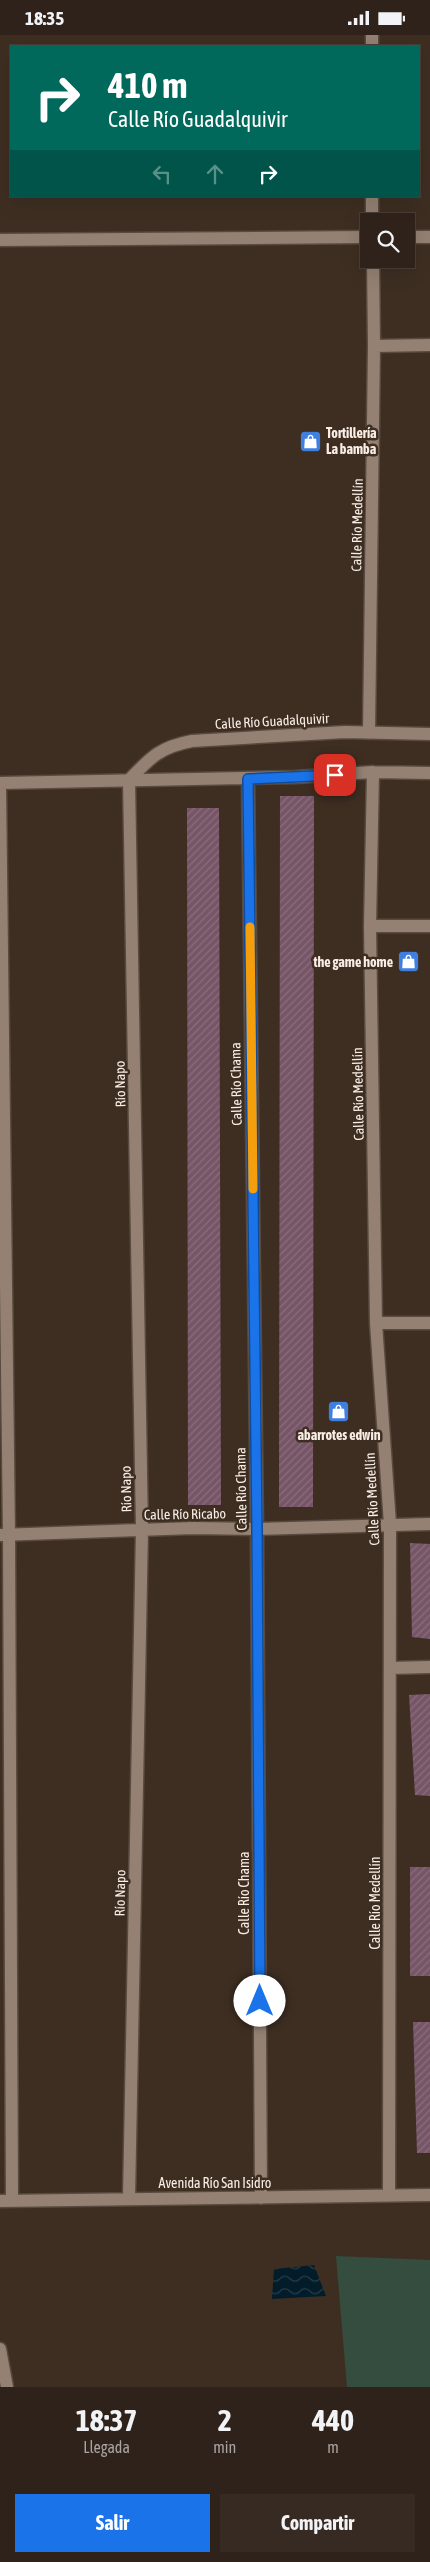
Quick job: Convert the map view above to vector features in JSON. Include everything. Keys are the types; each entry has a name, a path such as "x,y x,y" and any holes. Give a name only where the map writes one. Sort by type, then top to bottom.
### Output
{"street":[{"path":"372,197 372,213"},
{"path":"0,240 360,237"},
{"path":"415,237 430,237"},
{"name":"Calle Río Medellín","path":"369,733 374,346 372,268"},
{"path":"374,346 430,345"},
{"name":"Calle Río Guadalquivir","path":"129,780 152,756 176,744 192,741 369,733 430,734"},
{"path":"6,2201 5,1535 0,784 248,779 373,772 430,773"},
{"name":"Calle Río Medellín","path":"373,772 370,926 376,1323 390,1524 389,2195"},
{"name":"Calle Río Chama","path":"248,779 257,1529 261,2198"},
{"name":"Río Napo","path":"129,780 142,1529 129,2198"},
{"path":"370,926 430,926"},
{"path":"376,1323 430,1323"},
{"name":"Calle Río Ricabo","path":"5,1535 142,1529 257,1529 430,1524"},
{"path":"390,1668 430,1667"},
{"name":"Avenida Río San Isidro","path":"6,2201 430,2195"},
{"path":"0,2349 8,2387"}],"green space":[{"path":"336,2256 430,2260 430,2387 347,2387"}],"water":[{"path":"314,2265 326,2296 272,2299 274,2269"}],"building":[{"path":"280,796 314,796 313,1507 279,1507"},
{"path":"187,808 219,808 221,1505 188,1505"},
{"path":"410,1543 430,1544 430,1639 412,1637"},
{"path":"430,1694 430,1796 415,1795 409,1695"},
{"path":"410,1867 430,1867 430,1976 410,1976"},
{"path":"413,2022 430,2022 430,2153 417,2153"}],"slow traffic":[{"path":"250,927 253,1189"}],"place":[{"name":"Tortillería La bamba","path":"310,441"},
{"name":"the game home","path":"409,962"},
{"name":"abarrotes edwin","path":"339,1412"}],"route":[{"path":"260,2001 257,1529 248,779 335,775"}]}
